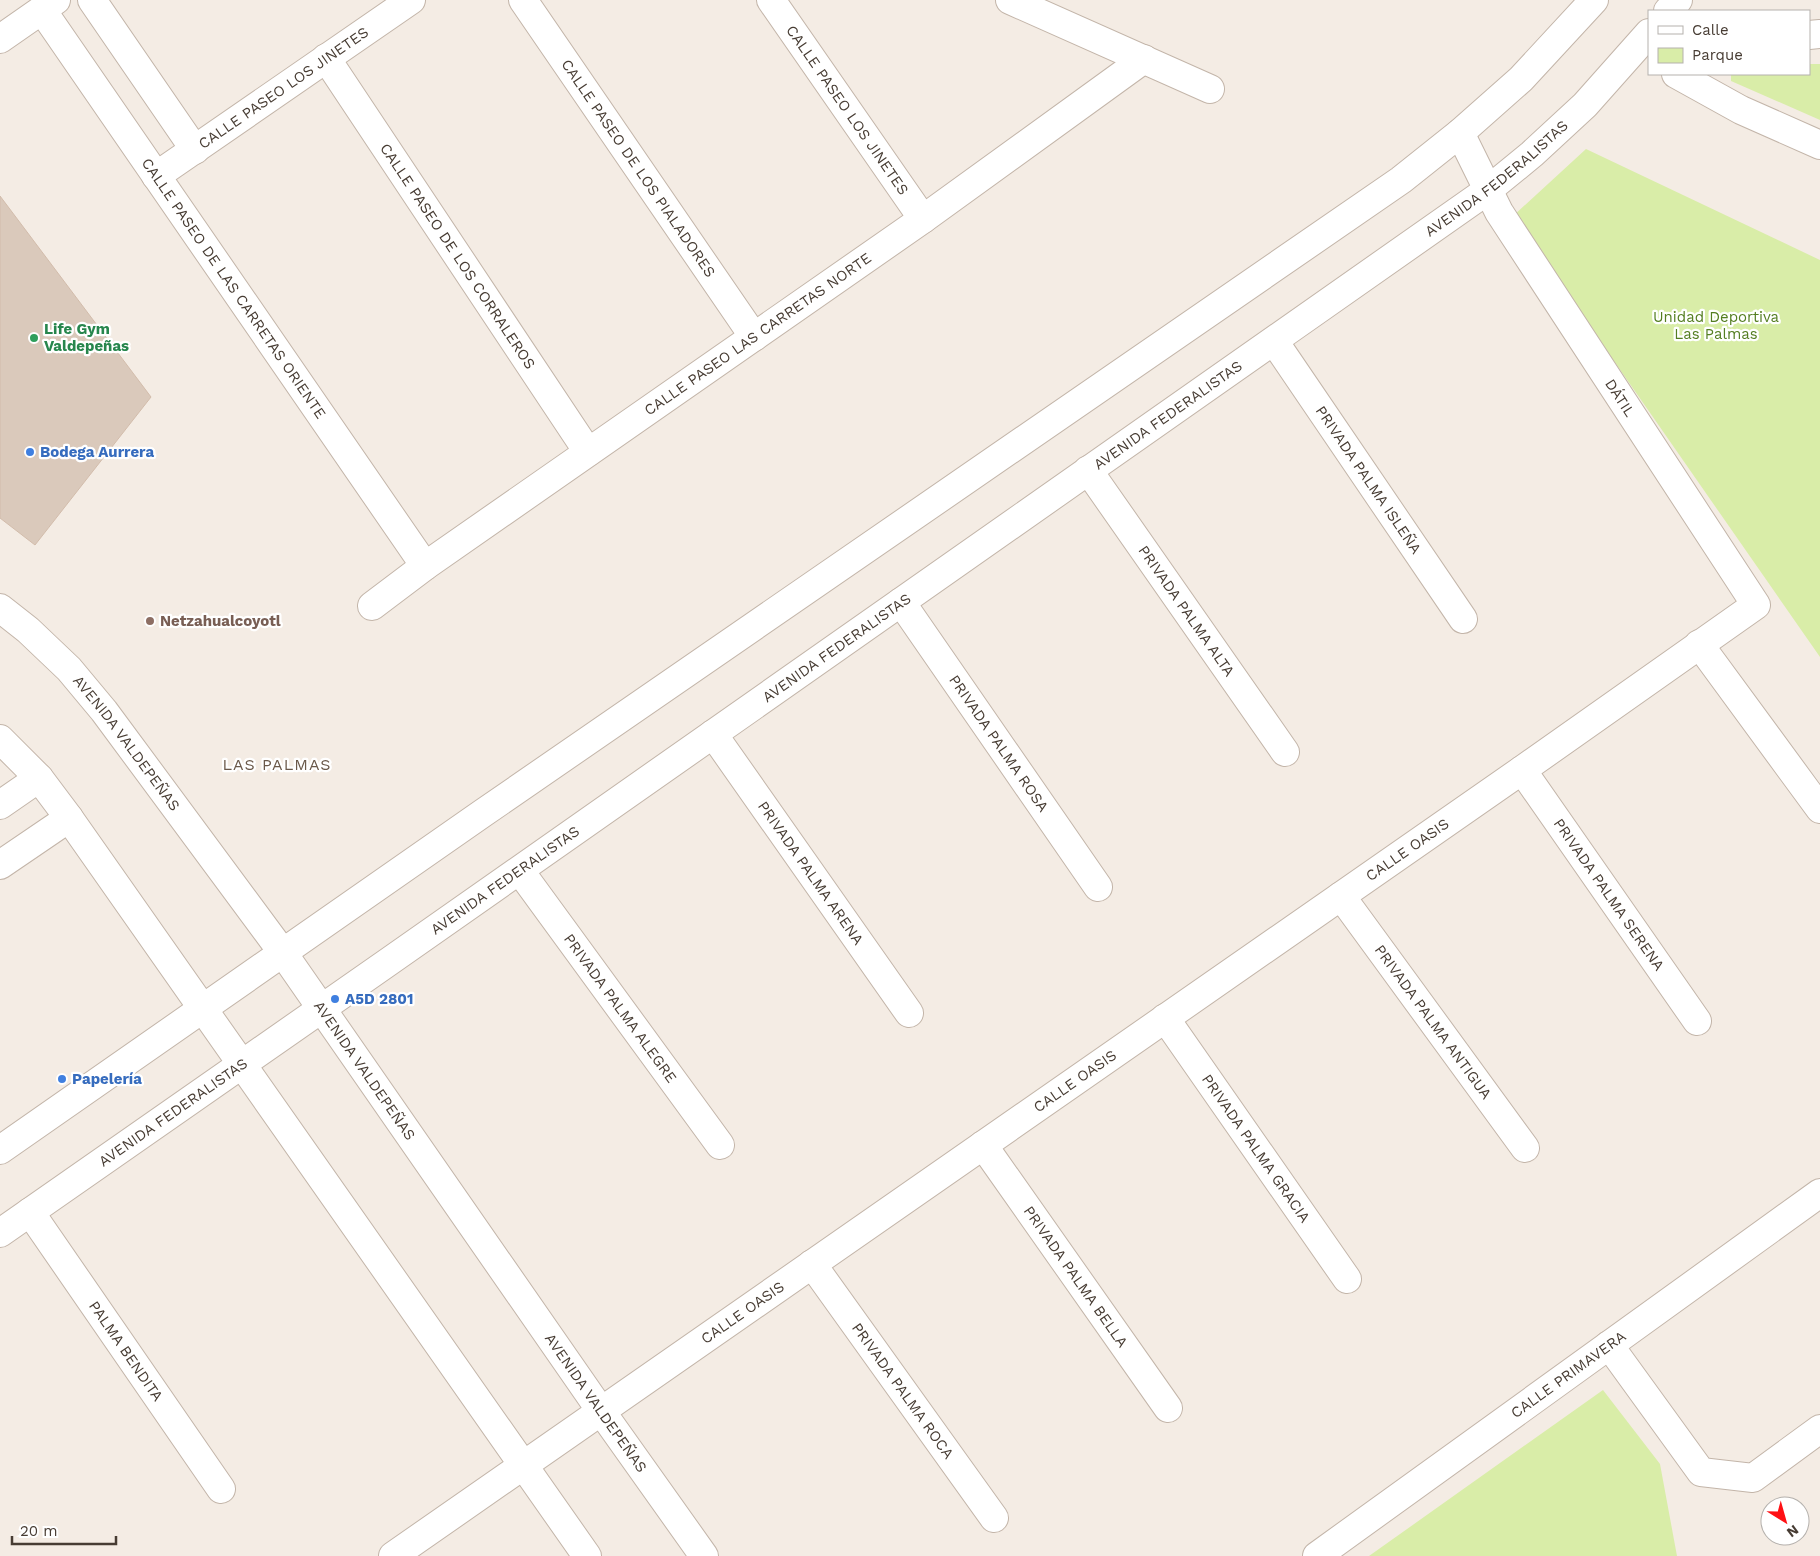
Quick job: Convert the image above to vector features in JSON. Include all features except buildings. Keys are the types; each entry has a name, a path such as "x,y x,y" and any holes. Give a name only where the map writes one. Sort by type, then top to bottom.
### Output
{"street":[{"path":"92,0 195,150"},
{"path":"369,29 384,0"},
{"name":"CALLE PASEO LOS JINETES","path":"156,176 411,0"},
{"name":"CALLE PASEO DE LOS PIALADORES","path":"523,0 754,337"},
{"name":"CALLE PASEO LOS JINETES","path":"771,0 923,219"},
{"path":"1010,0 1210,89"},
{"path":"0,1150 491,807 1393,185 1460,133 1521,79 1594,0"},
{"path":"1669,10 1678,0"},
{"path":"0,39 49,5"},
{"name":"CALLE PASEO DE LAS CARRETAS ORIENTE","path":"49,5 156,176 425,566"},
{"name":"AVENIDA FEDERALISTAS","path":"0,1233 520,871 1488,190 1532,154 1644,47"},
{"name":"CALLE PASEO DE LOS CORRALEROS","path":"326,58 588,452"},
{"name":"CALLE PASEO LAS CARRETAS NORTE","path":"372,606 425,566 923,219 1144,59"},
{"path":"1678,75 1741,110 1820,145"},
{"name":"DÁTIL","path":"1460,133 1498,212 1756,605"},
{"name":"PRIVADA PALMA ISLEÑA","path":"1274,341 1464,618"},
{"name":"PRIVADA PALMA ALTA","path":"1088,470 1285,752"},
{"name":"PRIVADA PALMA ROSA","path":"901,602 1098,887"},
{"name":"CALLE OASIS","path":"393,1556 1756,605"},
{"name":"AVENIDA VALDEPEÑAS","path":"0,608 28,630 69,669 104,711 323,1009 601,1411 704,1556"},
{"path":"1699,644 1820,809"},
{"name":"PRIVADA PALMA ARENA","path":"713,734 909,1013"},
{"path":"0,739 39,778 69,818 587,1556"},
{"name":"PRIVADA PALMA SERENA","path":"1522,770 1697,1021"},
{"path":"0,805 39,778"},
{"path":"0,866 69,818"},
{"name":"PRIVADA PALMA ALEGRE","path":"520,871 720,1145"},
{"name":"PRIVADA PALMA ANTIGUA","path":"1341,896 1524,1148"},
{"name":"PRIVADA PALMA GRACIA","path":"1165,1018 1347,1279"},
{"name":"PRIVADA PALMA BELLA","path":"983,1146 1168,1408"},
{"name":"CALLE PRIMAVERA","path":"1317,1556 1820,1193"},
{"name":"PALMA BENDITA","path":"30,1212 222,1489"},
{"name":"PRIVADA PALMA ROCA","path":"812,1264 994,1518"},
{"path":"1609,1345 1701,1472 1753,1478 1820,1429"}],"green space":[{"path":"1810,64 1820,64 1820,120 1731,81 1731,75 1810,75"},
{"name":"Unidad Deportiva Las Palmas","path":"1586,149 1820,260 1820,657 1513,216"},
{"path":"1603,1390 1660,1464 1677,1556 1369,1556"}],"place":[{"name":"Life Gym Valdepeñas","path":"34,338"},
{"name":"Bodega Aurrera","path":"30,452"},
{"name":"Netzahualcoyotl","path":"150,621"},
{"name":"A5D 2801","path":"335,999"},
{"name":"Papelería","path":"62,1079"}],"district":[{"name":"LAS PALMAS","path":"277,764"}]}
